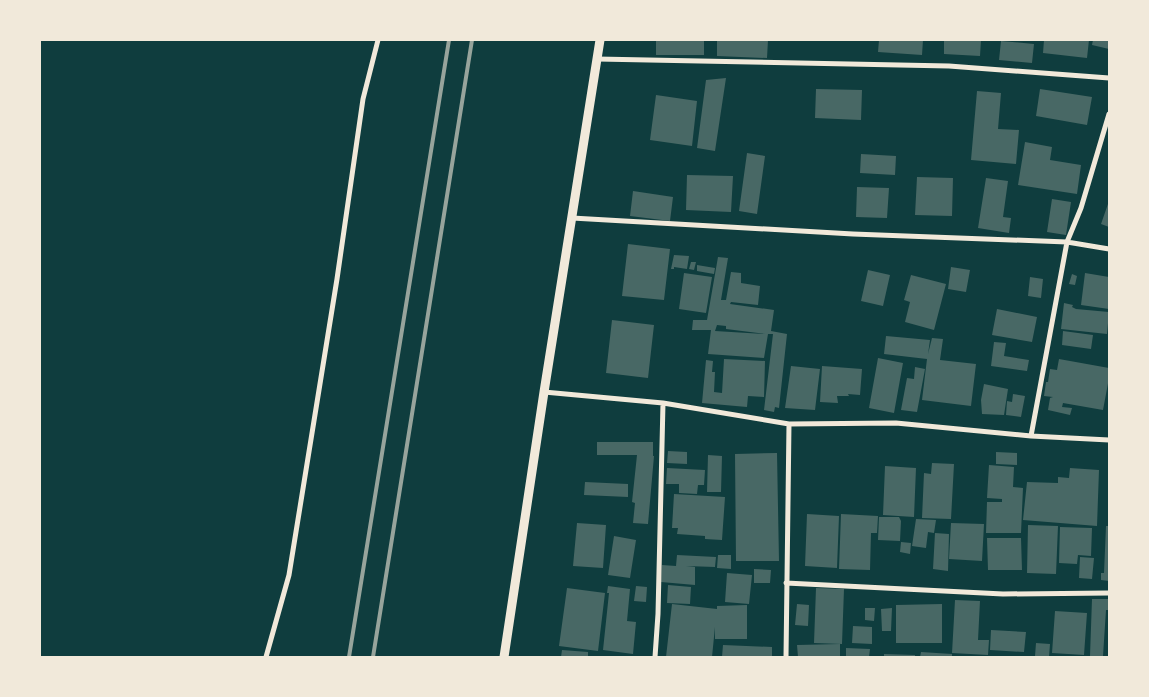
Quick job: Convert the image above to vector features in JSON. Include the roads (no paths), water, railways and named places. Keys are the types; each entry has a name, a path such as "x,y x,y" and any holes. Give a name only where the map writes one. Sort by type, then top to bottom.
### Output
{"street":[{"path":"266,657 289,574 337,279 363,99 378,40"},
{"path":"504,657 600,40"},
{"path":"597,59 950,66 1109,78"},
{"path":"1031,436 1067,242 1081,208 1109,114"},
{"path":"572,218 853,234 1067,242 1109,249"},
{"path":"544,392 663,403 789,424 896,423 1031,436 1109,440"},
{"path":"655,657 658,614 663,403"},
{"path":"786,657 789,424"},
{"path":"786,583 1003,594 1109,594"}],"railway":[{"path":"349,657 449,40"},
{"path":"373,657 472,40"}]}
